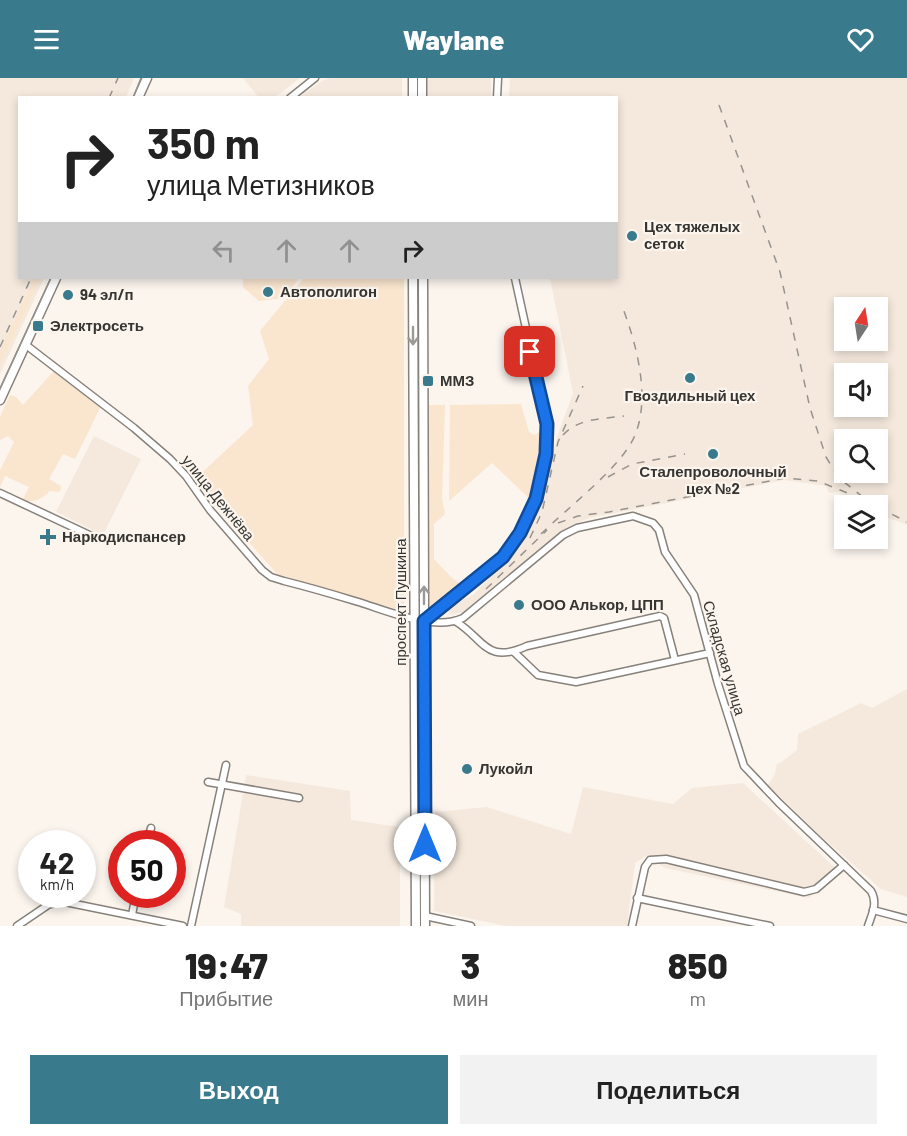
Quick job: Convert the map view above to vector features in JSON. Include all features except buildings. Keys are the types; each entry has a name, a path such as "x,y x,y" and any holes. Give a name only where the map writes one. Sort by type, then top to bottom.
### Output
{"main road":[{"path":"139,96 147,78"},
{"path":"413,78 413,96"},
{"path":"422,78 422,96"},
{"path":"0,400 56,279"},
{"name":"проспект Пушкина","path":"413,279 425,921"},
{"name":"проспект Пушкина","path":"416,926 423,279"}],"street":[{"path":"292,96 315,78"},
{"path":"497,96 498,78"},
{"path":"419,620 503,557 520,533 536,499 546,454 547,424 515,279"},
{"name":"улица Дежнёва","path":"26,345 134,428 170,459 186,476 210,510 262,570 271,577 419,620"},
{"path":"0,493 98,539"},
{"name":"Складская улица","path":"455,621 463,618 563,535 577,528 633,516 653,523 659,530 665,552 694,595 744,766 778,803 871,891 874,897 873,910"},
{"path":"419,620 455,621 471,632 489,651 514,652 527,646 660,616 664,618 675,660"},
{"path":"514,652 538,675 576,682 710,653"},
{"path":"191,926 226,765"},
{"path":"208,782 299,798"},
{"path":"632,926 645,867 650,860 687,864 804,892 816,889 844,865"},
{"path":"637,898 770,926"},
{"path":"17,926 48,905 64,902 183,926"},
{"path":"132,915 133,908"},
{"path":"868,926 873,910 907,919"},
{"path":"425,921 471,926"}],"shaded area":[{"path":"0,78 134,78 126,96 18,96 18,279 44,279 0,374"},
{"path":"243,78 300,78 276,96 257,96"},
{"path":"330,78 402,78 402,96 301,96"},
{"path":"426,78 491,78 491,96 427,96"},
{"path":"510,78 907,78 907,525 888,518 888,495 829,493 826,486 784,480 589,518 570,526 463,612 450,615 447,608 473,595 516,550 538,511 557,437 573,393 550,279 618,279 618,96 509,96"},
{"path":"35,279 40,279 0,365 0,351"},
{"name":"Автополигон","path":"243,279 298,279 284,298 259,301 243,287"},
{"path":"303,279 404,279 404,611 277,574 194,480 253,425 248,386 269,359 260,331"},
{"path":"54,371 101,406 75,459 63,454 49,479 61,486 59,492 50,491 38,500 22,501 29,487 5,476 0,487 0,470 14,442 8,436 0,440 0,417 10,395 16,397 23,405"},
{"path":"521,404 529,432 534,435 543,430 531,500 492,463 449,501 450,405"},
{"path":"429,405 445,405 442,499 445,514 434,524 434,559 460,584 430,607"},
{"path":"94,436 141,459 103,535 56,512"},
{"path":"907,689 907,897 881,889 768,785 775,774 777,763 779,764 797,750 798,734 861,703 872,708"},
{"path":"246,775 350,791 351,820 400,827 400,926 241,926 241,914 224,907"},
{"path":"743,783 835,868 809,898 665,868 646,856 635,863 627,926 506,926 434,911 435,812 487,807 571,834 583,787 673,804 692,788"}],"tram line":[{"path":"134,96 141,78"},
{"path":"0,389 51,279"}],"railway":[{"path":"110,96 118,78"},
{"path":"719,105 780,272 810,408 826,457 839,478 860,495"},
{"path":"0,347 31,279"},
{"path":"541,534 607,473 629,447 635,435 640,420 642,387 632,336 622,306"},
{"path":"530,538 542,512 558,442 583,386"},
{"path":"563,435 583,422 624,416"},
{"path":"608,477 632,464 685,454"},
{"path":"558,523 578,516 785,478 818,481 850,494"},
{"path":"888,512 907,522"},
{"path":"486,589 547,530"}],"place":[{"name":"Цех тяжелых сеток","path":"632,236"},
{"name":"Автополигон","path":"268,292"},
{"name":"94 эл/п","path":"68,295"},
{"name":"Электросеть","path":"38,326"},
{"name":"Гвоздильный цех","path":"690,378"},
{"name":"ММЗ","path":"428,381"},
{"name":"Сталепроволочный цех №2","path":"713,454"},
{"name":"Наркодиспансер","path":"48,537"},
{"name":"ООО Алькор, ЦПП","path":"519,605"},
{"name":"Лукойл","path":"467,769"}],"route":[{"path":"425,844 424,621 503,557 520,533 536,499 546,454 547,424 530,352"}]}
